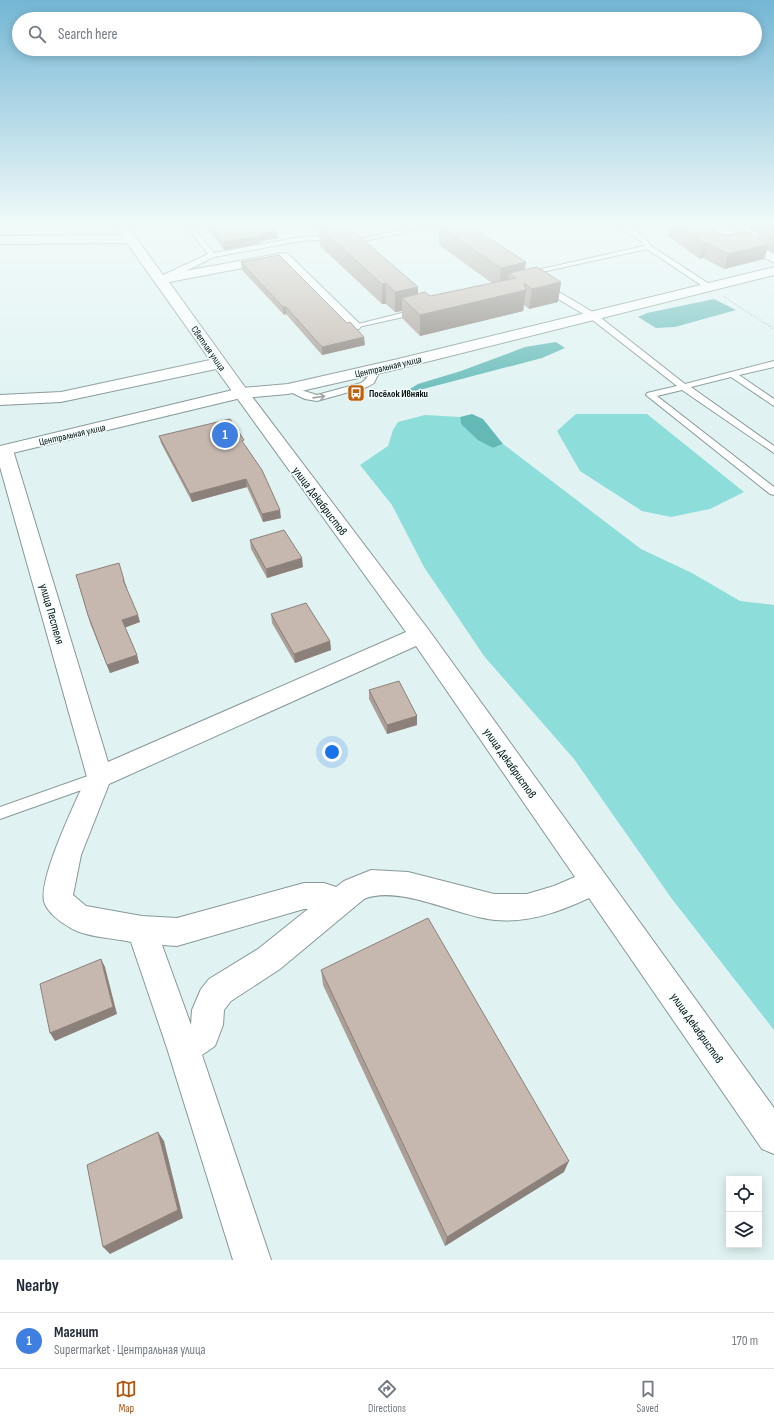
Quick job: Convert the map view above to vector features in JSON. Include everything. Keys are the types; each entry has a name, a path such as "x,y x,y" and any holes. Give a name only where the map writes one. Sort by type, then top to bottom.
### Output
{"street":[{"name":"Светлая улица","path":"162,283 241,393"},
{"path":"309,283 354,326"},
{"name":"Центральная улица","path":"2,451 241,393 288,389 727,283"},
{"path":"0,400 60,398 220,363"},
{"name":"улица Декабристов","path":"241,393 420,635 774,1137"},
{"name":"улица Пестеля","path":"2,451 100,777"},
{"path":"339,902 324,896 304,896 177,932 142,930 79,918 58,900 59,884 90,797 100,777 420,635"},
{"path":"183,1048 204,1035 207,1025 208,1010 212,1000 220,990 269,959 354,890 371,882 408,885 494,907 527,907 558,898 594,882"},
{"path":"142,930 183,1048 252,1260"}],"lane":[{"path":"537,283 593,316 683,386 774,450"},
{"path":"703,283 710,287"},
{"path":"354,326 427,309"},
{"path":"774,364 650,395 774,492"},
{"path":"732,374 774,403"},
{"path":"0,813 100,777"}],"path":[{"path":"710,287 774,330"}],"shaded area":[{"path":"714,299 736,310 675,327 656,328 638,317 647,313"},
{"path":"556,342 565,348 542,358 408,393 408,390 418,384 461,371 525,347"},
{"path":"472,414 483,419 503,444 493,448 478,440 461,424 460,417"},
{"path":"576,414 647,414 744,492 710,509 671,517 642,511 580,471 557,431"},
{"path":"425,415 460,417 461,424 493,448 503,444 641,549 692,573 740,601 774,605 774,1030 672,899 574,759 484,656 424,567 392,505 360,465 388,446 393,430 398,422"}],"building":[{"path":"260,283 307,283 347,323 350,322 364,337 322,347 286,307 283,307"},
{"path":"381,283 413,283 418,287 395,292 386,283"},
{"path":"493,283 558,283 532,289 524,283 526,290 420,315 402,298 425,292 430,296"},
{"path":"230,419 244,440 242,441 262,470 280,510 262,514 246,479 190,494 159,436"},
{"path":"284,530 302,558 266,569 250,540"},
{"path":"119,563 123,580 138,615 122,620 137,655 107,665 88,615 76,575"},
{"path":"306,603 330,641 294,654 271,614"},
{"path":"399,681 417,716 387,725 369,690"},
{"path":"428,918 569,1161 447,1237 321,970"},
{"path":"101,959 113,1007 50,1033 40,984"},
{"path":"158,1132 178,1210 103,1247 87,1165"}],"place":[{"name":"Посёлок Ивняки","path":"356,393"},
{"name":"Магнит","path":"225,435"}]}
